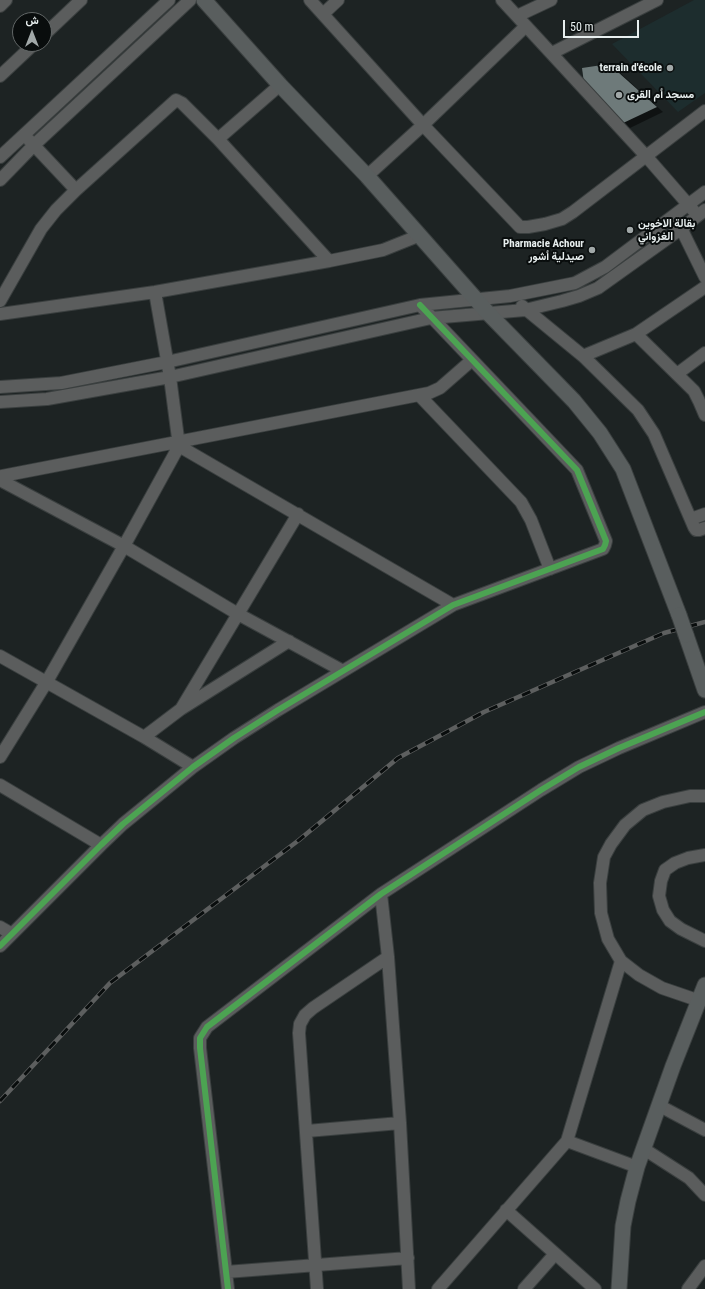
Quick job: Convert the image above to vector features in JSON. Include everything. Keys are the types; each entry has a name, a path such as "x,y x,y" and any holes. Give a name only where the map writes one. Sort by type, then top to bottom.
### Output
{"main road":[{"path":"204,0 280,85 367,176 418,236 488,313 574,401 600,433 617,458 629,483 679,615 705,690"},
{"path":"619,1289 623,1226 628,1201 673,1066 700,1001 705,985"}],"street":[{"path":"0,6 6,0"},
{"path":"52,27 81,0"},
{"path":"0,157 169,0"},
{"path":"0,180 34,145 190,0"},
{"path":"310,0 423,125 520,227 545,224 562,219 705,111"},
{"path":"323,14 338,0"},
{"path":"0,402 48,399 170,377 431,318 526,310 579,296 598,288 702,212 689,204 502,0"},
{"path":"517,16 551,0"},
{"path":"552,53 657,0"},
{"path":"367,176 423,125 526,26"},
{"path":"0,76 26,52"},
{"path":"218,139 280,85"},
{"path":"0,301 41,229 56,210 76,190 176,100 182,103 218,139 329,261"},
{"path":"24,135 76,190"},
{"path":"0,387 61,383 167,362 420,305 510,296 575,283 605,267 705,192"},
{"path":"675,215 705,277"},
{"path":"0,314 155,292 329,261 383,250 418,236"},
{"path":"583,356 636,334 705,288"},
{"path":"0,757 46,683 124,546 179,443 170,377 155,292"},
{"path":"510,296 583,356 638,410 654,434 694,527 696,530 705,528"},
{"path":"0,946 123,824 194,767 278,710 453,605 603,549 606,541 577,470 420,305"},
{"path":"636,334 694,391 705,415"},
{"path":"677,374 705,353"},
{"path":"0,478 429,393 440,388 472,360"},
{"path":"419,395 521,502 550,569"},
{"path":"179,443 453,605"},
{"path":"0,478 124,546 238,614 343,671"},
{"path":"182,709 298,514"},
{"path":"691,519 705,514"},
{"path":"144,737 182,709 289,641"},
{"path":"0,656 144,737 194,767"},
{"path":"228,1289 200,1048 200,1038 207,1028 381,894 489,824 579,767 619,748 705,712"},
{"path":"0,785 101,845"},
{"path":"700,1001 662,988 639,976 621,961 608,939 600,913 600,883 604,857 611,844 625,825 643,810 663,802 690,796 705,796"},
{"path":"705,855 688,858 675,863 666,870 661,881 659,896 663,910 670,921 681,929 705,941"},
{"path":"381,894 388,957 410,1289"},
{"path":"0,927 12,934"},
{"path":"317,1289 299,1033 300,1024 305,1015 313,1008 388,957"},
{"path":"438,1289 567,1141 621,961"},
{"path":"660,1106 705,1130"},
{"path":"307,1131 400,1122"},
{"path":"567,1141 638,1168"},
{"path":"644,1150 688,1178 705,1195"},
{"path":"506,1210 595,1289"},
{"path":"524,1289 555,1254"},
{"path":"226,1272 408,1258"},
{"path":"688,1289 705,1266"}],"shaded area":[{"name":"terrain d'école","path":"694,0 705,0 705,93 678,112 612,44"}],"building":[{"name":"مسجد أم القرى","path":"609,64 657,107 621,124 584,83 582,68"}],"railway":[{"path":"0,1101 110,983 299,840 398,758 484,712 664,633 705,622"}],"cycle path":[{"path":"0,946 123,824 193,767 234,738 453,605 603,549 606,541 577,470 420,305"},
{"path":"228,1289 200,1048 200,1038 207,1027 381,894 541,790 579,767 619,748 705,712"}],"place":[{"name":"terrain d'école","path":"670,68"},
{"name":"مسجد أم القرى","path":"619,95"},
{"name":"بقالة الاخوين الغزواني","path":"630,230"},
{"name":"Pharmacie Achour صيدلية أشور","path":"592,250"}]}
